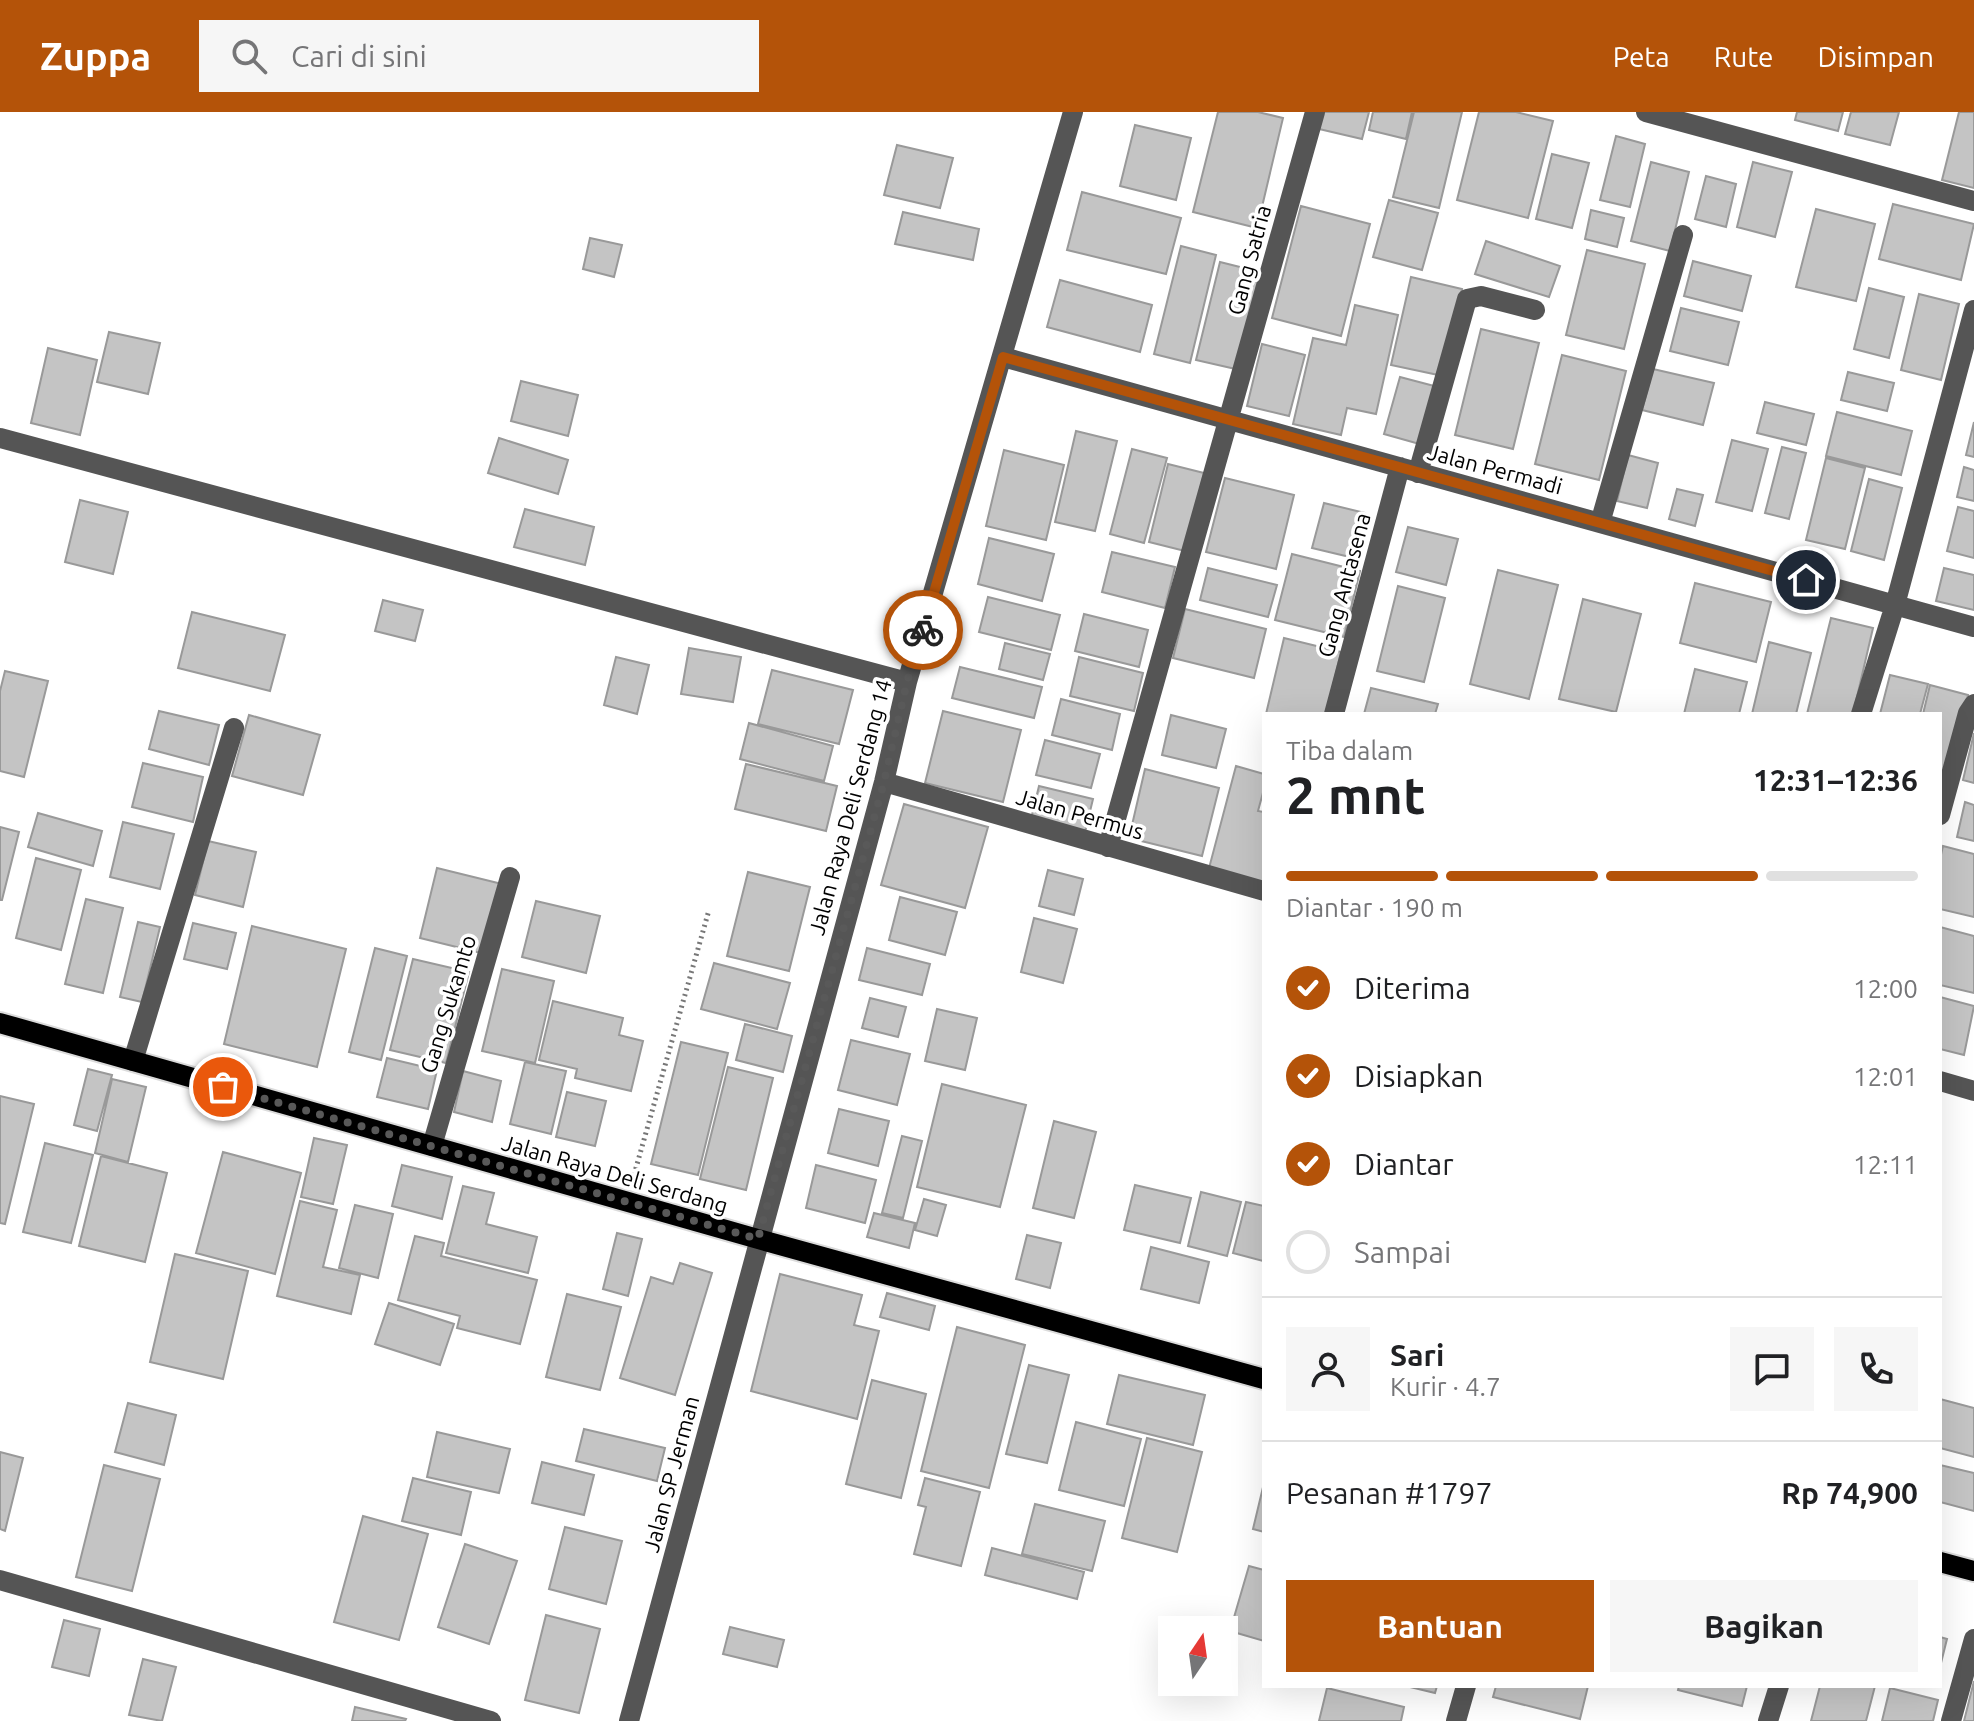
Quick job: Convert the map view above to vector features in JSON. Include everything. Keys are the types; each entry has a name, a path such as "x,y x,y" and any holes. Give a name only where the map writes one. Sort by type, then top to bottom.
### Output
{"main road":[{"name":"Jalan Raya Deli Serdang","path":"0,1023 626,1202 1262,1378"},
{"path":"1942,1563 1974,1571"}],"street":[{"name":"Jalan Raya Deli Serdang 14","path":"758,1239 884,782 907,682 1073,112"},
{"name":"Gang Satria","path":"1108,847 1315,112"},
{"path":"1646,112 1974,201"},
{"path":"1600,523 1683,235"},
{"name":"Gang Antasena","path":"1335,712 1409,470 1467,299 1481,296 1535,310"},
{"path":"1862,712 1895,605 1974,310"},
{"name":"Jalan Permadi","path":"1003,357 1974,627"},
{"path":"0,438 907,682"},
{"path":"1942,808 1968,713 1974,704"},
{"path":"133,1061 234,728"},
{"name":"Jalan Permus","path":"884,782 1262,890"},
{"name":"Gang Sukamto","path":"432,1146 510,877"},
{"path":"1942,1082 1974,1091"},
{"name":"Jalan SP Jerman","path":"629,1721 758,1239"},
{"path":"0,1580 491,1721"},
{"path":"1951,1721 1974,1639"},
{"path":"1456,1721 1465,1688"},
{"path":"1768,1721 1778,1688"}],"path":[{"path":"626,1202 709,910"}],"building":[{"path":"1218,112 1258,112 1283,118 1257,228 1193,212"},
{"path":"1323,112 1369,112 1362,139 1319,129"},
{"path":"1373,112 1412,112 1406,139 1369,130"},
{"path":"1414,112 1462,112 1439,208 1393,197"},
{"path":"1479,112 1516,112 1553,121 1528,218 1457,200"},
{"path":"1797,112 1843,112 1838,131 1795,120"},
{"path":"1851,112 1899,112 1890,145 1845,134"},
{"path":"1959,112 1974,112 1974,188 1942,180"},
{"path":"1135,125 1191,138 1176,200 1120,186"},
{"path":"1616,136 1645,144 1630,207 1600,200"},
{"path":"897,145 953,158 940,208 884,195"},
{"path":"1552,154 1589,163 1572,228 1536,219"},
{"path":"1651,162 1689,172 1670,251 1631,241"},
{"path":"1753,162 1792,172 1775,237 1737,227"},
{"path":"1706,176 1736,184 1726,227 1695,219"},
{"path":"1082,192 1181,218 1166,274 1067,250"},
{"path":"1389,200 1438,213 1422,270 1373,257"},
{"path":"1893,204 1974,224 1961,280 1879,259"},
{"path":"1301,206 1370,224 1341,336 1272,318"},
{"path":"1816,209 1875,224 1856,301 1796,287"},
{"path":"1591,210 1624,218 1617,247 1585,239"},
{"path":"903,212 979,229 973,260 895,244"},
{"path":"590,238 622,245 614,277 583,269"},
{"path":"1486,241 1560,266 1549,297 1475,274"},
{"path":"1181,246 1216,255 1190,363 1154,354"},
{"path":"1587,250 1645,264 1624,349 1566,335"},
{"path":"1693,261 1751,276 1742,311 1684,296"},
{"path":"1220,262 1264,273 1240,370 1196,360"},
{"path":"1411,277 1462,289 1443,376 1391,365"},
{"path":"1060,280 1152,305 1140,352 1047,327"},
{"path":"1869,288 1904,297 1889,358 1854,349"},
{"path":"1919,294 1959,304 1941,380 1901,370"},
{"path":"1355,305 1398,315 1376,414 1347,408 1341,435 1293,424 1313,338 1346,345"},
{"path":"1681,308 1739,322 1728,365 1670,351"},
{"path":"1481,329 1539,343 1513,449 1455,435"},
{"path":"109,332 160,343 148,394 97,382"},
{"path":"1262,344 1305,355 1289,416 1247,406"},
{"path":"48,348 97,360 80,435 31,423"},
{"path":"1562,355 1626,371 1599,480 1535,464"},
{"path":"1653,369 1714,383 1703,425 1642,410"},
{"path":"1848,372 1894,383 1887,411 1841,400"},
{"path":"1400,377 1438,387 1423,445 1384,434"},
{"path":"521,381 578,395 568,436 511,421"},
{"path":"1765,402 1814,414 1806,445 1757,433"},
{"path":"1837,412 1912,431 1901,475 1826,456"},
{"path":"1974,422 1974,457 1966,455"},
{"path":"1076,431 1117,441 1095,531 1055,522"},
{"path":"499,438 568,460 558,494 488,473"},
{"path":"1732,440 1768,449 1752,511 1716,502"},
{"path":"1782,447 1806,453 1789,519 1765,513"},
{"path":"1132,449 1167,458 1144,543 1110,534"},
{"path":"1004,450 1064,465 1046,540 986,526"},
{"path":"1628,455 1658,463 1647,508 1617,501"},
{"path":"1826,458 1865,468 1845,549 1806,540"},
{"path":"1168,464 1204,473 1185,551 1149,542"},
{"path":"1964,467 1974,470 1974,501 1957,497"},
{"path":"1225,478 1294,495 1276,569 1206,552"},
{"path":"1869,479 1902,488 1884,560 1851,551"},
{"path":"1677,489 1703,495 1695,526 1669,519"},
{"path":"80,500 128,512 113,574 65,562"},
{"path":"1324,503 1365,513 1354,558 1312,548"},
{"path":"1958,507 1974,511 1974,558 1947,551"},
{"path":"525,509 594,527 585,565 514,547"},
{"path":"1408,527 1458,539 1446,585 1396,572"},
{"path":"989,538 1054,554 1042,601 978,584"},
{"path":"1112,552 1175,567 1165,608 1102,592"},
{"path":"1292,554 1360,571 1344,637 1275,620"},
{"path":"1208,568 1277,585 1268,617 1200,600"},
{"path":"1944,568 1974,575 1974,610 1936,601"},
{"path":"1498,570 1558,585 1529,699 1470,684"},
{"path":"1695,583 1771,602 1756,662 1680,643"},
{"path":"1398,586 1445,598 1424,682 1377,671"},
{"path":"988,597 1060,615 1051,650 979,632"},
{"path":"1583,599 1641,614 1616,712 1559,699"},
{"path":"383,600 423,610 415,641 375,631"},
{"path":"1185,609 1266,629 1254,678 1173,658"},
{"path":"192,612 285,635 270,691 178,668"},
{"path":"1084,614 1148,630 1139,667 1075,651"},
{"path":"1831,618 1873,628 1853,712 1808,712"},
{"path":"1284,638 1341,652 1326,712 1266,712"},
{"path":"1769,642 1811,653 1796,712 1752,712"},
{"path":"1005,643 1050,654 1043,680 999,669"},
{"path":"689,648 741,657 733,702 681,694"},
{"path":"616,657 649,665 637,714 604,705"},
{"path":"1079,657 1143,673 1134,711 1070,696"},
{"path":"960,667 1042,687 1034,718 952,698"},
{"path":"1695,669 1747,682 1740,712 1684,712"},
{"path":"772,670 853,690 839,744 758,724"},
{"path":"5,671 48,681 24,777 0,771 0,691"},
{"path":"1890,675 1928,684 1921,712 1881,712"},
{"path":"1930,685 1968,695 1946,780 1942,779 1942,712 1923,712"},
{"path":"1371,688 1438,704 1436,712 1365,712"},
{"path":"1061,699 1120,714 1112,750 1052,735"},
{"path":"159,711 219,725 209,765 149,749"},
{"path":"943,711 1021,730 1003,802 925,783"},
{"path":"249,715 320,735 303,795 232,776"},
{"path":"1171,715 1226,729 1216,768 1162,755"},
{"path":"749,723 833,746 824,781 740,759"},
{"path":"1974,733 1974,783 1963,780"},
{"path":"1045,740 1100,754 1091,788 1036,775"},
{"path":"143,763 203,777 193,822 132,807"},
{"path":"746,764 837,786 826,831 735,809"},
{"path":"1236,766 1262,773 1262,796 1258,811 1262,812 1262,886 1208,872"},
{"path":"1145,769 1219,788 1202,856 1129,838"},
{"path":"1039,786 1093,799 1085,832 1031,819"},
{"path":"1965,802 1974,805 1974,841 1957,837"},
{"path":"904,804 988,827 965,908 881,885"},
{"path":"38,813 102,831 93,866 28,847"},
{"path":"123,822 174,834 160,889 110,877"},
{"path":"0,827 19,832 2,900 0,900"},
{"path":"208,841 256,852 243,907 195,895"},
{"path":"1943,846 1974,854 1974,917 1942,909"},
{"path":"36,858 81,870 61,950 16,938"},
{"path":"437,868 502,884 485,954 420,938"},
{"path":"1048,870 1083,879 1074,915 1039,906"},
{"path":"748,872 810,887 789,971 727,956"},
{"path":"900,897 957,912 945,955 889,940"},
{"path":"86,899 123,908 103,993 65,984"},
{"path":"536,901 600,916 586,973 522,957"},
{"path":"1034,918 1077,929 1063,983 1021,972"},
{"path":"138,922 160,927 142,1002 120,997"},
{"path":"193,923 236,933 227,969 184,959"},
{"path":"252,926 346,949 317,1067 224,1044"},
{"path":"1942,928 1974,936 1974,993 1942,985"},
{"path":"375,948 407,956 381,1060 349,1052"},
{"path":"867,948 930,964 922,995 859,980"},
{"path":"413,959 469,972 446,1063 390,1050"},
{"path":"714,963 790,983 777,1029 701,1009"},
{"path":"502,969 554,981 535,1063 482,1051"},
{"path":"870,998 906,1007 898,1037 862,1028"},
{"path":"1942,998 1974,1006 1964,1055 1942,1050"},
{"path":"553,1001 623,1018 619,1035 643,1041 631,1091 575,1078 577,1069 539,1060"},
{"path":"937,1009 977,1018 965,1070 925,1061"},
{"path":"745,1024 792,1036 783,1072 736,1060"},
{"path":"851,1040 910,1054 897,1105 838,1090"},
{"path":"681,1042 728,1053 698,1175 651,1164"},
{"path":"387,1058 437,1070 428,1109 377,1097"},
{"path":"525,1062 566,1071 551,1134 510,1124"},
{"path":"728,1067 773,1078 746,1190 700,1179"},
{"path":"88,1069 112,1075 97,1131 74,1125"},
{"path":"463,1071 501,1081 492,1122 454,1112"},
{"path":"112,1079 146,1087 128,1162 95,1153"},
{"path":"942,1084 1026,1105 1000,1207 917,1187"},
{"path":"567,1092 606,1101 595,1146 556,1137"},
{"path":"0,1096 34,1104 5,1224 0,1223"},
{"path":"839,1109 889,1121 878,1166 828,1153"},
{"path":"1054,1121 1096,1132 1074,1218 1033,1208"},
{"path":"902,1136 922,1141 903,1218 882,1213"},
{"path":"314,1138 347,1145 333,1204 301,1197"},
{"path":"45,1143 93,1155 71,1243 23,1232"},
{"path":"223,1152 301,1173 275,1274 196,1253"},
{"path":"101,1156 167,1173 145,1262 79,1246"},
{"path":"402,1165 452,1177 442,1219 392,1206"},
{"path":"816,1165 876,1180 865,1223 806,1208"},
{"path":"1135,1185 1191,1198 1180,1243 1124,1230"},
{"path":"463,1186 494,1193 486,1224 537,1237 528,1273 446,1253"},
{"path":"1201,1192 1241,1202 1227,1256 1188,1246"},
{"path":"924,1199 946,1205 937,1236 915,1230"},
{"path":"300,1201 337,1210 323,1267 360,1275 351,1314 277,1296"},
{"path":"1246,1202 1262,1206 1262,1261 1233,1253"},
{"path":"355,1205 393,1214 378,1278 339,1268"},
{"path":"874,1213 915,1223 909,1248 867,1237"},
{"path":"617,1233 642,1239 628,1296 603,1289"},
{"path":"1027,1235 1061,1243 1050,1288 1016,1279"},
{"path":"415,1236 444,1243 441,1256 537,1280 520,1344 457,1328 460,1316 398,1300"},
{"path":"1151,1247 1209,1262 1199,1303 1141,1289"},
{"path":"175,1254 248,1271 223,1379 150,1362"},
{"path":"680,1263 712,1273 675,1395 620,1378 651,1277 673,1284"},
{"path":"780,1274 862,1295 854,1325 879,1331 857,1419 751,1391"},
{"path":"887,1293 935,1306 929,1330 880,1317"},
{"path":"567,1294 621,1307 600,1390 546,1377"},
{"path":"389,1303 454,1324 440,1365 375,1344"},
{"path":"957,1327 1025,1345 989,1488 921,1471"},
{"path":"1029,1365 1069,1375 1047,1463 1006,1454"},
{"path":"1119,1375 1205,1395 1193,1445 1107,1424"},
{"path":"872,1380 926,1394 901,1498 846,1484"},
{"path":"1942,1400 1974,1408 1974,1457 1942,1449"},
{"path":"128,1403 176,1415 164,1465 115,1452"},
{"path":"1076,1422 1141,1439 1124,1506 1059,1490"},
{"path":"584,1429 665,1448 657,1481 576,1461"},
{"path":"437,1432 510,1449 499,1493 427,1477"},
{"path":"1147,1438 1202,1452 1177,1552 1122,1538"},
{"path":"0,1452 23,1458 5,1531 0,1529"},
{"path":"542,1462 594,1475 584,1515 532,1503"},
{"path":"104,1465 160,1479 132,1591 76,1577"},
{"path":"1942,1465 1974,1473 1974,1511 1942,1503"},
{"path":"413,1478 471,1492 461,1535 402,1521"},
{"path":"925,1478 980,1492 961,1566 914,1554 926,1507 918,1505"},
{"path":"1262,1491 1262,1531 1253,1529"},
{"path":"1035,1504 1105,1521 1092,1571 1022,1554"},
{"path":"363,1516 428,1534 399,1640 334,1622"},
{"path":"565,1527 622,1541 606,1604 549,1589"},
{"path":"465,1544 517,1561 489,1644 438,1627"},
{"path":"992,1548 1084,1572 1077,1599 985,1575"},
{"path":"1249,1566 1262,1569 1262,1640 1238,1633 1238,1616 1234,1616"},
{"path":"546,1615 600,1629 579,1713 525,1700"},
{"path":"64,1620 100,1629 89,1676 52,1667"},
{"path":"730,1627 784,1640 777,1667 723,1654"},
{"path":"1942,1638 1947,1639 1942,1659"},
{"path":"143,1659 176,1667 162,1721 129,1715"},
{"path":"1974,1681 1974,1721 1964,1721"},
{"path":"1327,1688 1404,1707 1401,1721 1319,1721"},
{"path":"1414,1688 1436,1688 1435,1693"},
{"path":"1495,1688 1588,1688 1580,1719 1493,1697"},
{"path":"1678,1688 1746,1688 1742,1706"},
{"path":"1819,1688 1874,1688 1866,1721 1811,1721"},
{"path":"1890,1688 1938,1700 1933,1721 1882,1721"},
{"path":"355,1707 406,1719 352,1721"}],"way so far":[{"path":"223,1087 758,1239 923,630"}],"route":[{"path":"923,630 1003,357 1806,580"}]}
